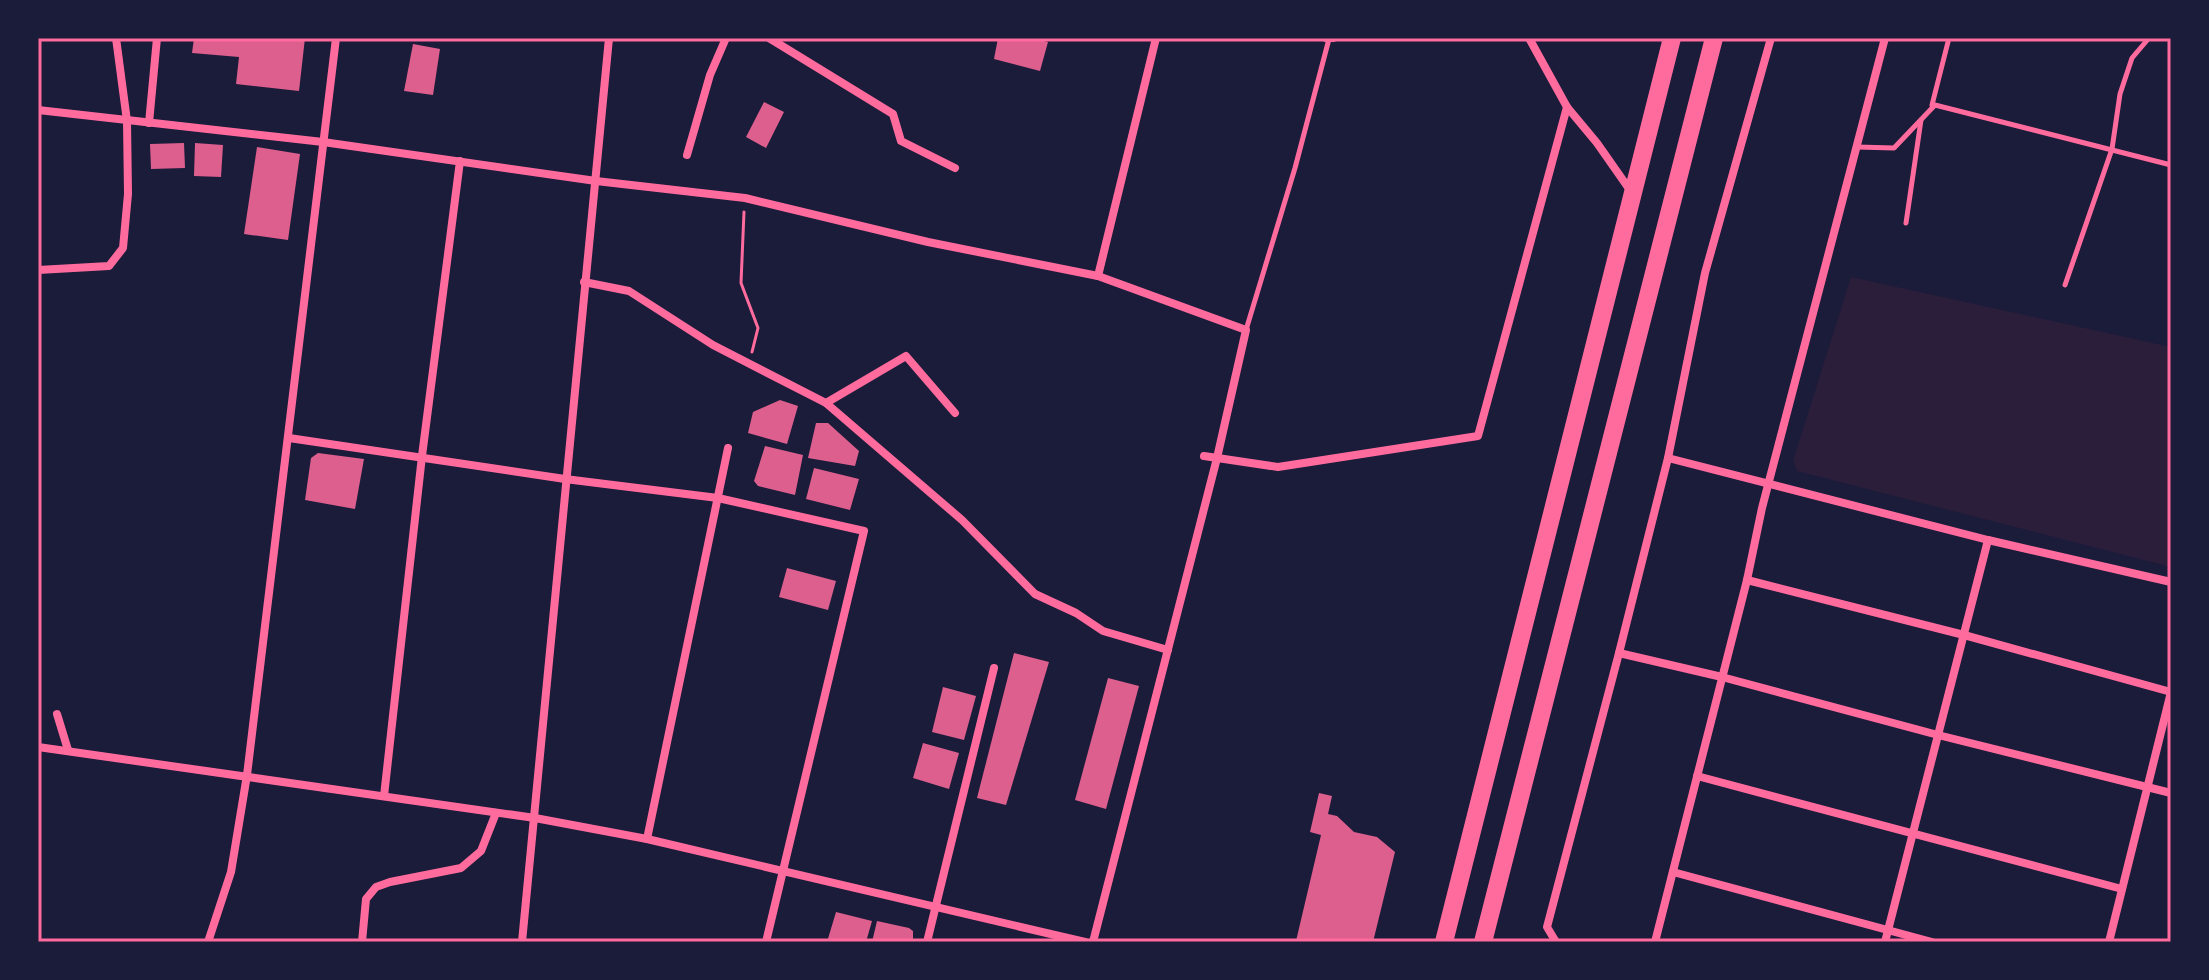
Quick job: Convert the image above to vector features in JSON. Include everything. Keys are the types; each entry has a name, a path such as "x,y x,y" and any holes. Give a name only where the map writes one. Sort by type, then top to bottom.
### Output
{"main road":[{"path":"1444,942 1672,38"},
{"path":"1483,942 1714,38"}],"street":[{"path":"38,270 109,266 123,248 128,194 127,121 116,38"},
{"path":"149,123 157,38"},
{"path":"208,942 231,872 247,775 336,38"},
{"path":"522,942 609,38"},
{"path":"687,155 710,75 726,38"},
{"path":"769,38 893,114 901,141 955,168"},
{"path":"1098,276 1156,38"},
{"path":"1529,38 1567,107 1597,143 1632,194"},
{"path":"1556,942 1547,927 1668,458 1705,273 1771,38"},
{"path":"1655,942 1769,483 1885,38"},
{"path":"1204,456 1278,467 1478,436 1567,107"},
{"path":"38,110 323,142 596,181 745,198 928,242 1098,276 1246,330 1217,458 1093,942"},
{"path":"384,796 422,456 460,161"},
{"path":"584,282 629,291 713,345 826,403 962,520 1035,594 1076,613 1103,631 1168,650"},
{"path":"826,403 906,356 955,413"},
{"path":"289,438 718,498 864,531 766,942"},
{"path":"647,839 728,448"},
{"path":"1668,458 1988,540 2171,582"},
{"path":"1885,942 1988,540"},
{"path":"1747,580 2171,692 2109,942"},
{"path":"1619,653 2171,793"},
{"path":"927,942 994,668"},
{"path":"57,714 68,750"},
{"path":"38,747 535,818 647,839 1085,942"},
{"path":"1697,776 2122,889"},
{"path":"362,942 366,899 376,887 461,868 481,851 496,813"},
{"path":"1673,872 1932,942"}],"lane":[{"path":"1246,330 1295,168 1329,38"},
{"path":"1857,147 1894,148 1921,119 1931,106 1949,38"},
{"path":"2065,285 2112,149 2120,94 2132,58 2149,38"},
{"path":"1931,106 2171,165"},
{"path":"1906,223 1921,119"}],"path":[{"path":"745,198 741,283 758,328 749,364"}],"shaded area":[{"path":"1851,277 2171,347 2171,567 1797,471 1793,461"}],"building":[{"path":"194,38 305,38 299,91 236,84 239,57 192,53"},
{"path":"998,38 1032,38 1048,42 1040,71 994,59"},
{"path":"413,44 440,49 433,95 404,91"},
{"path":"764,102 784,112 766,148 746,137"},
{"path":"184,143 185,168 151,169 150,144"},
{"path":"195,143 223,145 221,177 194,176"},
{"path":"257,147 300,154 288,240 244,234"},
{"path":"780,400 798,406 787,444 748,433 753,412"},
{"path":"816,423 828,423 859,451 855,466 808,458"},
{"path":"765,446 803,455 795,495 758,486 754,481"},
{"path":"318,453 364,459 355,509 305,500 311,458"},
{"path":"814,468 859,479 850,510 806,499"},
{"path":"787,568 836,581 828,610 779,597"},
{"path":"1014,653 1049,662 1006,805 977,798"},
{"path":"1108,678 1139,686 1106,809 1075,800"},
{"path":"943,687 976,696 964,740 932,732"},
{"path":"923,743 959,753 949,789 913,778"},
{"path":"1319,793 1332,796 1328,814 1337,816 1354,832 1377,837 1395,852 1373,942 1296,941 1321,835 1310,832"},
{"path":"836,912 872,921 866,942 827,942"},
{"path":"877,921 909,928 913,931 913,942 872,942"}]}
